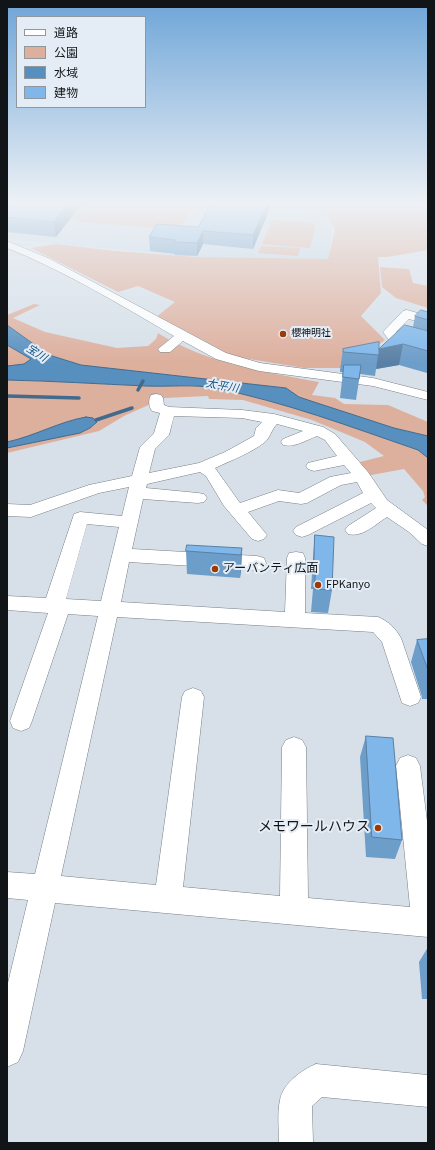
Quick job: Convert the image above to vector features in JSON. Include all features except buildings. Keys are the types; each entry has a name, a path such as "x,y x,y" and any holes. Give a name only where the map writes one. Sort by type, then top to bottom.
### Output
{"street":[{"path":"35,256 133,307 182,336 221,356 253,366 373,382 428,396"},
{"path":"428,320 407,314 389,332 394,337 428,347"},
{"path":"165,349 182,336"},
{"path":"156,398 157,408 168,410 242,414 274,418 318,430 330,438 348,459 362,476 381,504 416,528 428,540"},
{"path":"7,1051 138,486 148,447 161,435 168,410"},
{"path":"8,510 31,511 96,489 138,486 203,467 231,455 262,438 264,428 274,418"},
{"path":"289,442 318,430"},
{"path":"314,466 348,459"},
{"path":"203,467 212,473 230,502 258,535"},
{"path":"237,510 278,495 301,499 336,481 362,476"},
{"path":"138,486 198,498"},
{"path":"302,531 374,494"},
{"path":"354,530 387,508"},
{"path":"21,721 57,606 80,518 130,522"},
{"path":"122,555 257,563"},
{"path":"295,620 296,558"},
{"path":"7,603 378,625 391,638 410,697"},
{"path":"168,900 193,697"},
{"path":"294,747 294,912"},
{"path":"7,885 427,923 408,766"},
{"path":"296,1143 296,1099 316,1080 428,1091"}],"shaded area":[{"path":"179,256 329,256 329,259"}],"green space":[{"path":"46,256 178,256 328,259 329,256 396,256 378,257 381,293 361,316 385,340 347,368 304,368 231,356 155,318 175,302 138,286 118,292"},
{"path":"380,267 409,269 413,283 428,286 428,308 396,298 382,287"},
{"path":"34,304 40,305 13,318 45,332 117,348 148,346 156,339 158,333 196,352 216,359 257,370 319,382 312,395 335,398 344,404 388,405 428,422 428,436 394,428 299,397 286,388 81,365 49,355 7,325 7,315"},
{"path":"7,345 31,359 24,364 7,366"},
{"path":"7,380 206,387 267,400 418,450 428,458 428,506 422,500 425,497 423,491 404,469 366,476 356,463 384,456 365,442 312,420 243,400 209,399 208,396 164,398 124,416 99,431 7,453"}],"water":[{"path":"7,325 49,355 81,365 286,388 299,397 394,428 428,436 428,458 418,450 318,416 267,400 215,388 198,386 146,386 7,380 7,366 24,364 31,359 7,345"},
{"path":"86,417 93,418 97,422 90,428 80,433 7,448 7,442 66,422"}],"waterway":[{"path":"138,390 143,381"},
{"path":"7,396 79,398"},
{"path":"96,420 132,408"}],"place":[{"name":"櫻神明社","path":"283,334"},
{"name":"アーバンティ広面","path":"215,569"},
{"name":"FPKanyo","path":"318,585"},
{"name":"メモワールハウス","path":"378,828"}],"water label":[{"name":"宝川","path":"36,354"},
{"name":"太平川","path":"222,387"}]}
